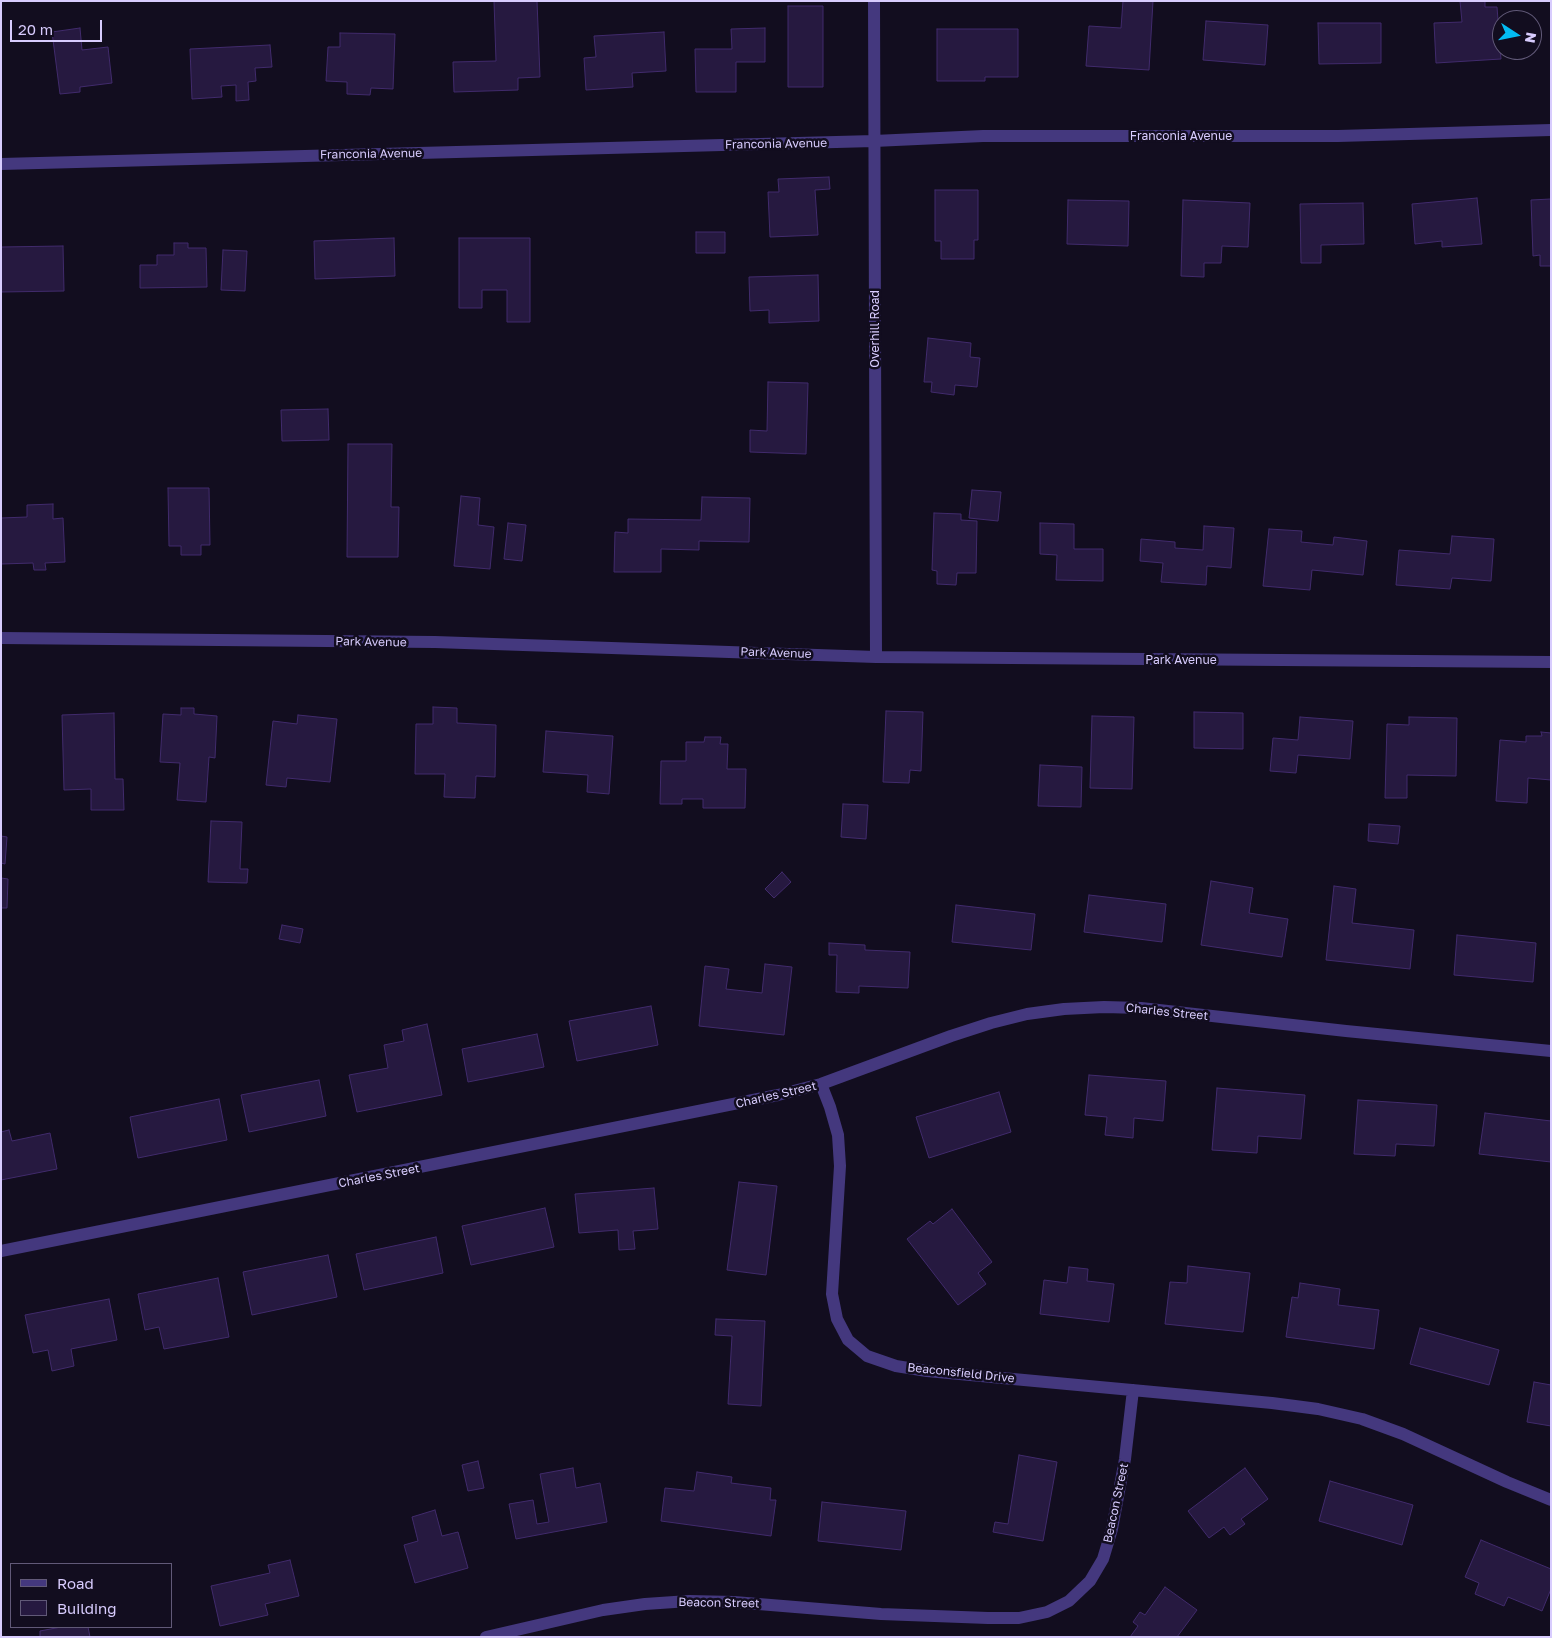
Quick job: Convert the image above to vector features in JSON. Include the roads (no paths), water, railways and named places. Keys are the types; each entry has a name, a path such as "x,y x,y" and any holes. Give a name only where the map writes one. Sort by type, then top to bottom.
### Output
{"street":[{"name":"Overhill Road","path":"874,1 876,657"},
{"name":"Franconia Avenue","path":"1,164 874,141 983,136 1338,136 1551,130"},
{"name":"Park Avenue","path":"1,638 435,642 876,657 1551,662"},
{"name":"Charles Street","path":"1,1251 729,1106 821,1084 991,1023 1027,1014 1064,1009 1141,1008 1551,1051"},
{"name":"Beaconsfield Drive","path":"821,1084 838,1135 840,1166 832,1294 837,1319 848,1340 867,1356 896,1366 927,1371 1133,1390"},
{"path":"1133,1390 1272,1403 1318,1409 1362,1419 1404,1434 1507,1482 1551,1500"},
{"name":"Beacon Street","path":"486,1637 603,1610 645,1604 689,1601 734,1602 881,1614 988,1618 1019,1618 1047,1612 1069,1601 1090,1581 1103,1559 1112,1529 1125,1459 1133,1390"}]}
